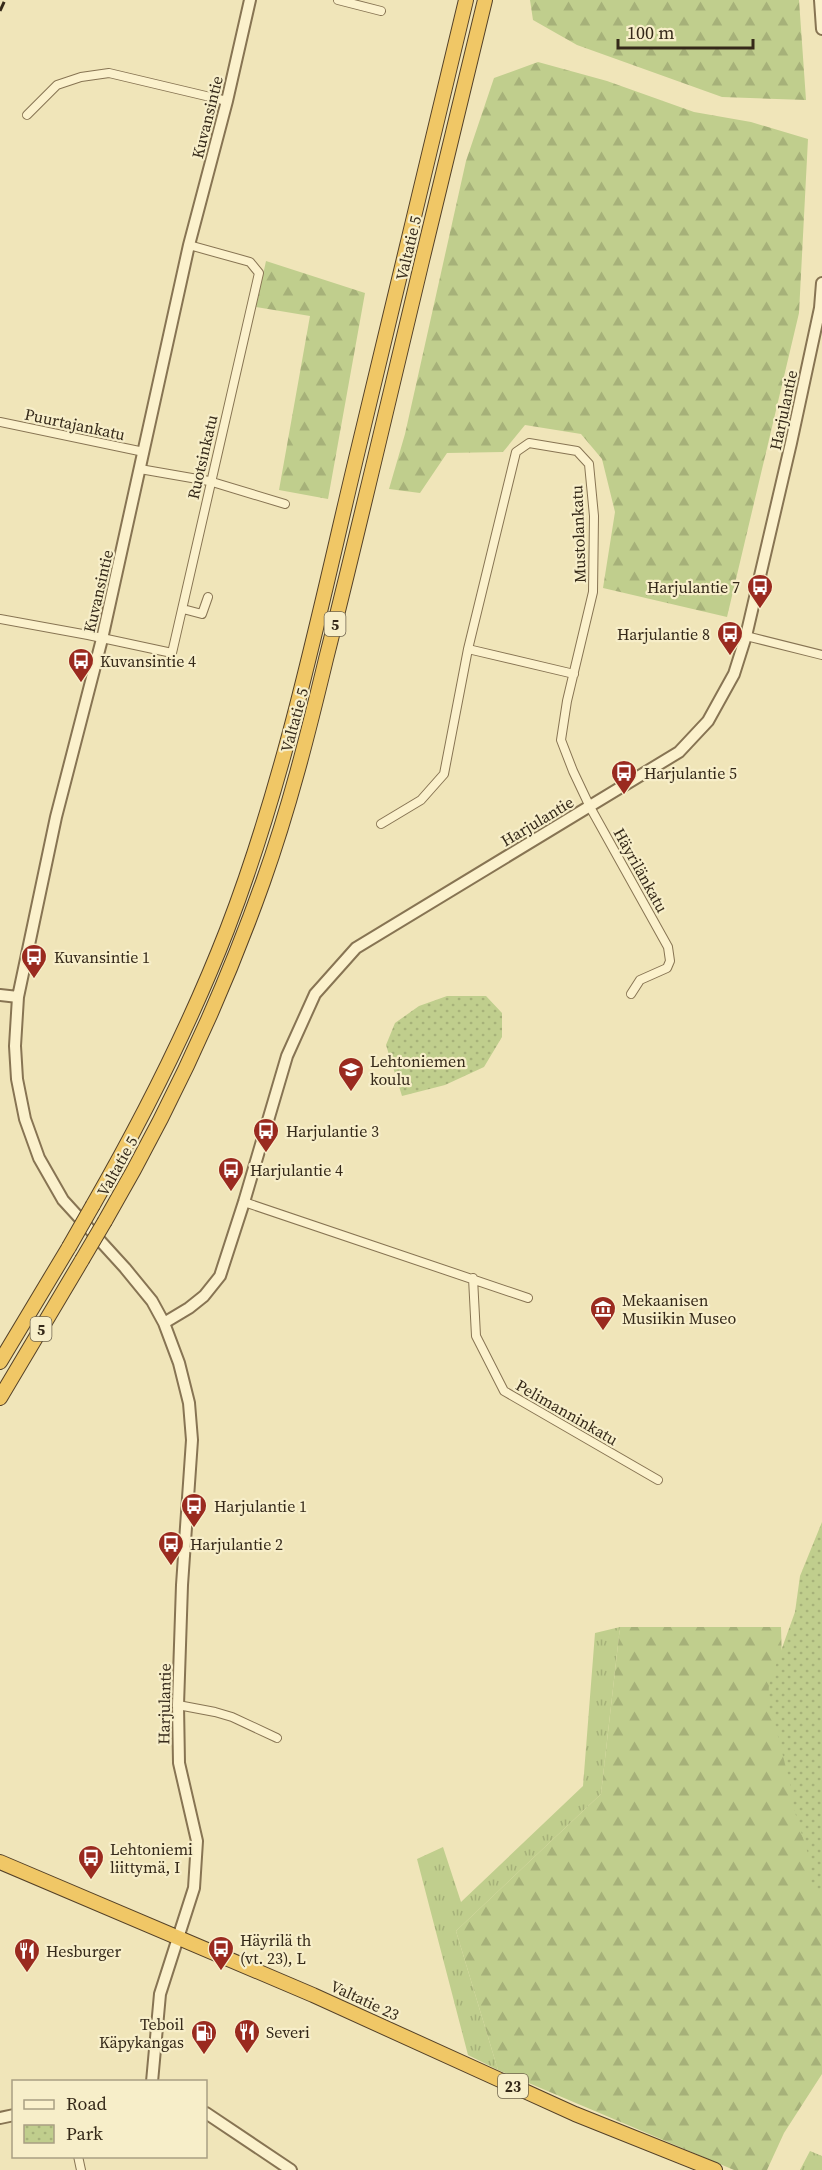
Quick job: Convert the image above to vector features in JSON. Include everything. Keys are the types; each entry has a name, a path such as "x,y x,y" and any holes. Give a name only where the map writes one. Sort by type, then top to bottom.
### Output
{"highway":[{"name":"Valtatie 5","path":"0,1362 69,1247 152,1097 203,988 227,930 271,798 326,586 466,0"},
{"name":"Valtatie 5","path":"0,1398 137,1165 193,1053 238,947 283,820 308,732 359,526 485,0"},
{"name":"Valtatie 23","path":"0,1862 313,1995 575,2114 714,2170"}],"street":[{"name":"Kuvansintie","path":"125,1268 63,1200 39,1158 25,1119 17,1079 15,1046 18,997 56,817 102,639 189,245 227,101 250,0"},
{"path":"338,0 381,11"},
{"path":"820,0 822,29"},
{"path":"27,115 57,85 81,77 109,74 227,101"},
{"name":"Ruotsinkatu","path":"102,639 172,653 209,481 259,273 250,262 189,245"},
{"name":"Harjulantie","path":"164,1323 204,1296 220,1276 287,1056 315,994 356,948 679,752 708,720 734,674 746,636 799,410 820,308 822,283"},
{"name":"Puurtajankatu","path":"0,422 144,452"},
{"name":"Mustolankatu","path":"381,824 421,800 444,774 468,648 516,452 529,443 577,450 589,464 594,516 593,592 561,740 590,807"},
{"path":"140,468 209,481 285,504"},
{"path":"183,609 202,614 208,597"},
{"path":"0,619 102,639"},
{"path":"746,636 822,655"},
{"path":"468,648 574,674"},
{"name":"Häyrilänkatu","path":"590,807 668,947 670,961 667,968 640,980 631,994"},
{"path":"0,995 18,997"},
{"path":"244,1202 528,1298"},
{"name":"Harjulantie","path":"125,1268 152,1301 164,1323 179,1363 189,1403 192,1440 182,1585 178,1705 179,1763 197,1841 194,1888 160,1994 152,2080"},
{"name":"Pelimanninkatu","path":"473,1278 476,1336 504,1391 658,1480"},
{"path":"178,1705 232,1717 277,1738"},
{"path":"207,2114 291,2170"}],"green space":[{"path":"530,0 799,0 806,100 722,97 577,45 533,20"},
{"path":"538,62 607,81 694,112 751,122 808,139 799,313 727,617 603,588 615,512 602,459 581,434 525,425 503,452 447,453 420,493 389,489 405,434 466,161 494,78"},
{"path":"266,261 365,293 328,499 279,490 310,316 256,307"},
{"path":"447,996 486,996 502,1013 502,1037 484,1067 445,1085 402,1096 386,1045 395,1023 419,1006"},
{"path":"822,1522 822,1895 810,1886 809,1857 793,1806 790,1784 768,1704 769,1684 795,1612 800,1576"},
{"path":"620,1627 601,1794 456,1931 498,2070 468,2055 417,1859 443,1847 461,1902 583,1786 595,1633"},
{"path":"620,1627 781,1627 783,1698 822,1798 822,2074 784,2133 767,2170 734,2170 498,2070 456,1931 601,1794"},
{"path":"810,2151 822,2156 822,2170 800,2170"}],"railway":[{"path":"0,11 5,0"}],"place":[{"name":"Harjulantie 7","path":"760,610"},
{"name":"Harjulantie 8","path":"730,657"},
{"name":"Kuvansintie 4","path":"81,684"},
{"name":"Harjulantie 5","path":"624,796"},
{"name":"Kuvansintie 1","path":"34,980"},
{"name":"Lehtoniemen koulu","path":"351,1093"},
{"name":"Harjulantie 3","path":"266,1154"},
{"name":"Harjulantie 4","path":"231,1193"},
{"name":"Mekaanisen Musiikin Museo","path":"603,1332"},
{"name":"Harjulantie 1","path":"194,1529"},
{"name":"Harjulantie 2","path":"171,1567"},
{"name":"Lehtoniemi liittymä, I","path":"91,1881"},
{"name":"Häyrilä th (vt. 23), L","path":"221,1972"},
{"name":"Hesburger","path":"27,1974"},
{"name":"Severi","path":"247,2055"},
{"name":"Teboil Käpykangas","path":"204,2056"}]}
